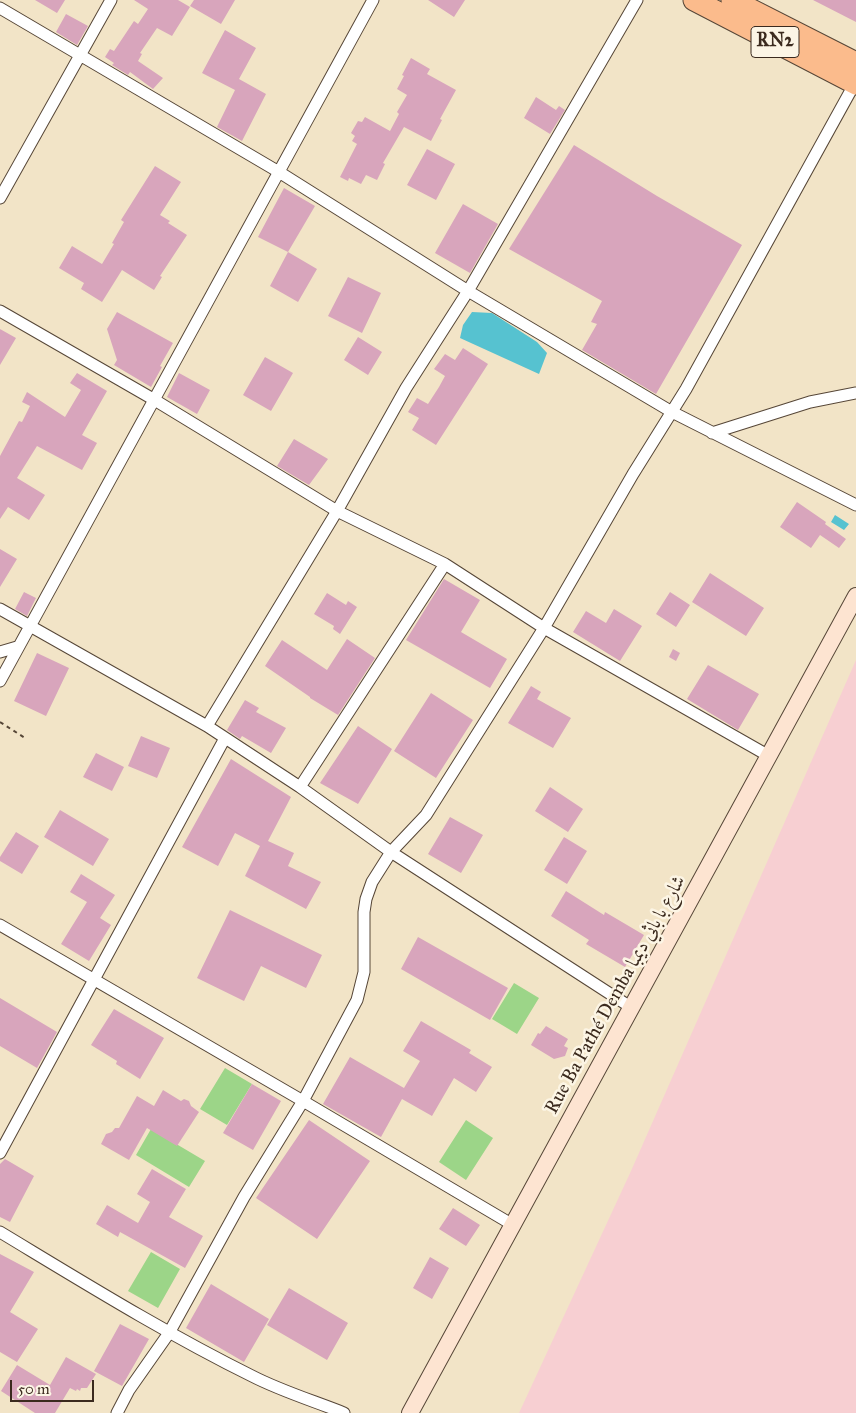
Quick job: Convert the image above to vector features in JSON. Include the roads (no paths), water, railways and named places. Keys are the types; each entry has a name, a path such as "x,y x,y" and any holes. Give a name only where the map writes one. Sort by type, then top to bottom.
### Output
{"highway":[{"name":"RN2","path":"694,0 856,77"},
{"name":"RN2","path":"732,0 856,77"}],"street":[{"path":"0,198 111,0"},
{"path":"0,681 373,0"},
{"path":"207,726 337,511 406,388 468,291 637,0"},
{"path":"0,8 279,172 468,291 672,412 856,505"},
{"path":"117,1413 129,1390 169,1333 244,1196 302,1100 358,1000 364,972 364,912 372,882 391,852 426,815 544,628 633,474 686,389 856,77"},
{"path":"0,312 153,400 337,511 445,564 544,628 769,756"},
{"path":"712,433 810,402 856,393"},
{"path":"300,787 445,564"},
{"name":"Rue Ba Pathé Demba شارع با باثي ديمبا","path":"410,1413 856,596"},
{"path":"0,609 207,726 300,787 391,852 632,1008"},
{"path":"0,652 17,647"},
{"path":"0,1153 225,738"},
{"path":"0,925 302,1100 513,1226"},
{"path":"0,1232 169,1333 254,1377 344,1413"}],"water":[{"path":"472,312 492,313 537,342 547,353 539,374 460,338 463,325"},
{"path":"835,515 849,524 844,530 831,522"}]}
